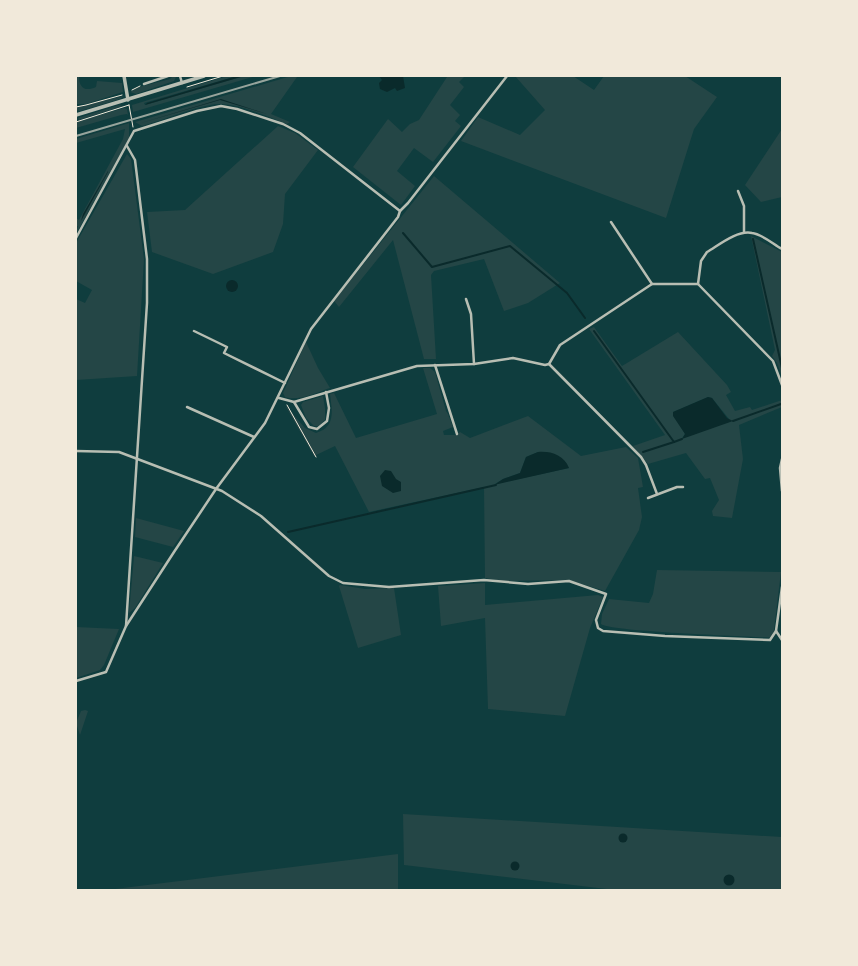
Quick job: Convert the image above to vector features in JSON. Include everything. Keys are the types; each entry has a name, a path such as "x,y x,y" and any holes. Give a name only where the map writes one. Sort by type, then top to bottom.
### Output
{"street":[{"path":"124,76 128,100"},
{"path":"144,84 168,76"},
{"path":"180,76 182,83"},
{"path":"76,115 204,76"},
{"path":"76,681 106,672 126,626 216,489 265,423 279,398 311,329 400,211 408,203 507,76"},
{"path":"76,238 128,146 134,131 209,108 221,106 237,109 283,124 300,133 400,211"},
{"path":"126,626 148,273 136,160 128,146"},
{"path":"738,191 744,206 744,232"},
{"path":"611,222 652,284"},
{"path":"698,284 701,261 707,252 744,232 753,233 782,249"},
{"path":"549,364 560,344 652,284 698,284 773,361 782,385"},
{"path":"466,299 471,314 474,364"},
{"path":"194,331 227,347 224,353 285,383"},
{"path":"279,398 294,402 406,368 435,365 474,364 513,358 538,364 549,364 641,457 646,465 657,494"},
{"path":"435,365 457,434"},
{"path":"294,402 309,426 317,429 327,421 329,408 326,392"},
{"path":"187,407 254,437"},
{"path":"76,451 112,451 216,489 261,516 329,576 343,583 389,587 484,580 528,584 569,581 606,594 596,620 598,628 603,631 665,636 770,640 776,631 782,587"},
{"path":"782,459 780,468 782,491"},
{"path":"648,498 677,487 683,487"},
{"path":"776,631 782,640"}],"path":[{"path":"183,88 224,76"},
{"path":"76,107 127,92 144,84"},
{"path":"76,122 133,103"},
{"path":"129,105 134,131"},
{"path":"286,401 316,457"}],"shaded area":[{"path":"76,76 79,76 81,86 83,88 89,89 96,87 97,81 122,83 123,92 86,104 76,104"},
{"path":"173,76 176,77 174,81 136,94 130,92 139,87 170,79"},
{"path":"227,76 237,76 144,103 145,105 244,76 256,76 133,112 132,105"},
{"path":"237,76 244,76 145,105 147,103"},
{"path":"291,76 301,76 297,77 271,114 290,122 287,124 245,108 219,104 201,107 142,126 135,122"},
{"path":"379,76 403,76 405,88 397,91 395,88 387,92 380,89 379,83 382,80"},
{"path":"446,76 465,76 459,82 464,87 450,105 460,115 455,121 461,126 433,162 414,148 397,171 415,186 401,205 353,167 388,119 402,132 410,124 419,120 447,77"},
{"path":"515,76 573,76 594,90 604,76 685,76 717,97 694,129 666,218 461,141 478,117 520,135 545,110"},
{"path":"124,96 120,99 80,111 76,110 76,107"},
{"path":"221,99 267,114 220,100 141,123"},
{"path":"119,105 123,106 79,120 78,118"},
{"path":"124,108 127,109 128,115 121,115 76,128 76,122"},
{"path":"129,123 129,138 76,234 78,226 76,227 76,218 79,220 123,139 125,129 76,143 76,139"},
{"path":"278,126 295,133 318,150 285,194 283,224 273,252 213,274 152,252 147,212 185,210"},
{"path":"782,129 782,197 761,202 745,185"},
{"path":"127,154 131,159 144,259 137,376 76,380 76,299 85,303 92,290 76,281 76,243"},
{"path":"108,172 81,221 83,214"},
{"path":"434,176 560,283 528,303 504,311 484,259 434,271 431,275 436,359 424,359 393,240 339,307 334,301"},
{"path":"751,236 782,252 782,377 777,363 772,356 775,350"},
{"path":"230,280 234,280 238,286 234,292 230,292 226,288 226,284"},
{"path":"594,327 622,366 678,332 727,385 731,392 726,395 735,411 750,407 752,410 782,400 782,407 739,425 743,459 732,518 713,516 712,511 719,500 710,478 705,479 686,453 648,464 633,446 665,435 589,329","holes":["708,397 712,398 729,419 682,438 685,434 673,412"]},
{"path":"306,342 318,368 330,388 302,397 285,397 283,393"},
{"path":"423,368 430,368 435,372 446,411 453,427 443,431 444,435 456,435 460,432 470,438 528,416 581,456 626,447 638,458 643,487 638,488 642,517 639,530 605,591 568,580 503,581 485,578 484,487 369,512 335,446 314,456 285,405 305,428 316,433 327,427 330,423 332,412 330,394 334,393 356,438 437,414","holes":["538,452 547,452 569,468 495,484 503,479 520,473 526,457"]},
{"path":"323,396 325,420 319,426 314,426 306,418 301,405 303,402"},
{"path":"708,397 712,398 727,418 733,421 682,439 685,434 673,416 673,412"},
{"path":"538,452 548,452 560,457 569,468 494,485 503,479 520,473 526,457"},
{"path":"385,470 391,471 396,479 401,482 401,491 393,493 382,486 380,476"},
{"path":"136,518 184,531 173,547 135,537"},
{"path":"134,556 163,563 135,608 129,613"},
{"path":"657,570 781,572 773,638 653,631 610,627 601,624 602,614 609,599 649,603 653,594"},
{"path":"485,583 485,605 598,595 603,597 590,628 565,716 488,709 485,618 441,626 438,586"},
{"path":"339,586 365,589 394,588 401,635 358,648"},
{"path":"76,627 119,629 104,665 100,670 76,678"},
{"path":"81,711 88,711 80,735 76,723"},
{"path":"403,814 782,837 782,890 615,890 404,865"},
{"path":"623,833 628,838 623,843 618,838"},
{"path":"398,854 398,890 107,890"},
{"path":"515,861 520,866 515,871 510,866"},
{"path":"729,874 733,876 735,880 733,884 729,886 725,884 723,880 725,876"}],"waterway":[{"path":"403,233 432,267 510,246 567,293 585,318"},
{"path":"753,239 782,368"},
{"path":"594,331 674,442 682,439"},
{"path":"733,421 781,404"},
{"path":"643,452 674,442"},
{"path":"288,532 496,485"}],"railway":[{"path":"76,136 280,76"}]}
